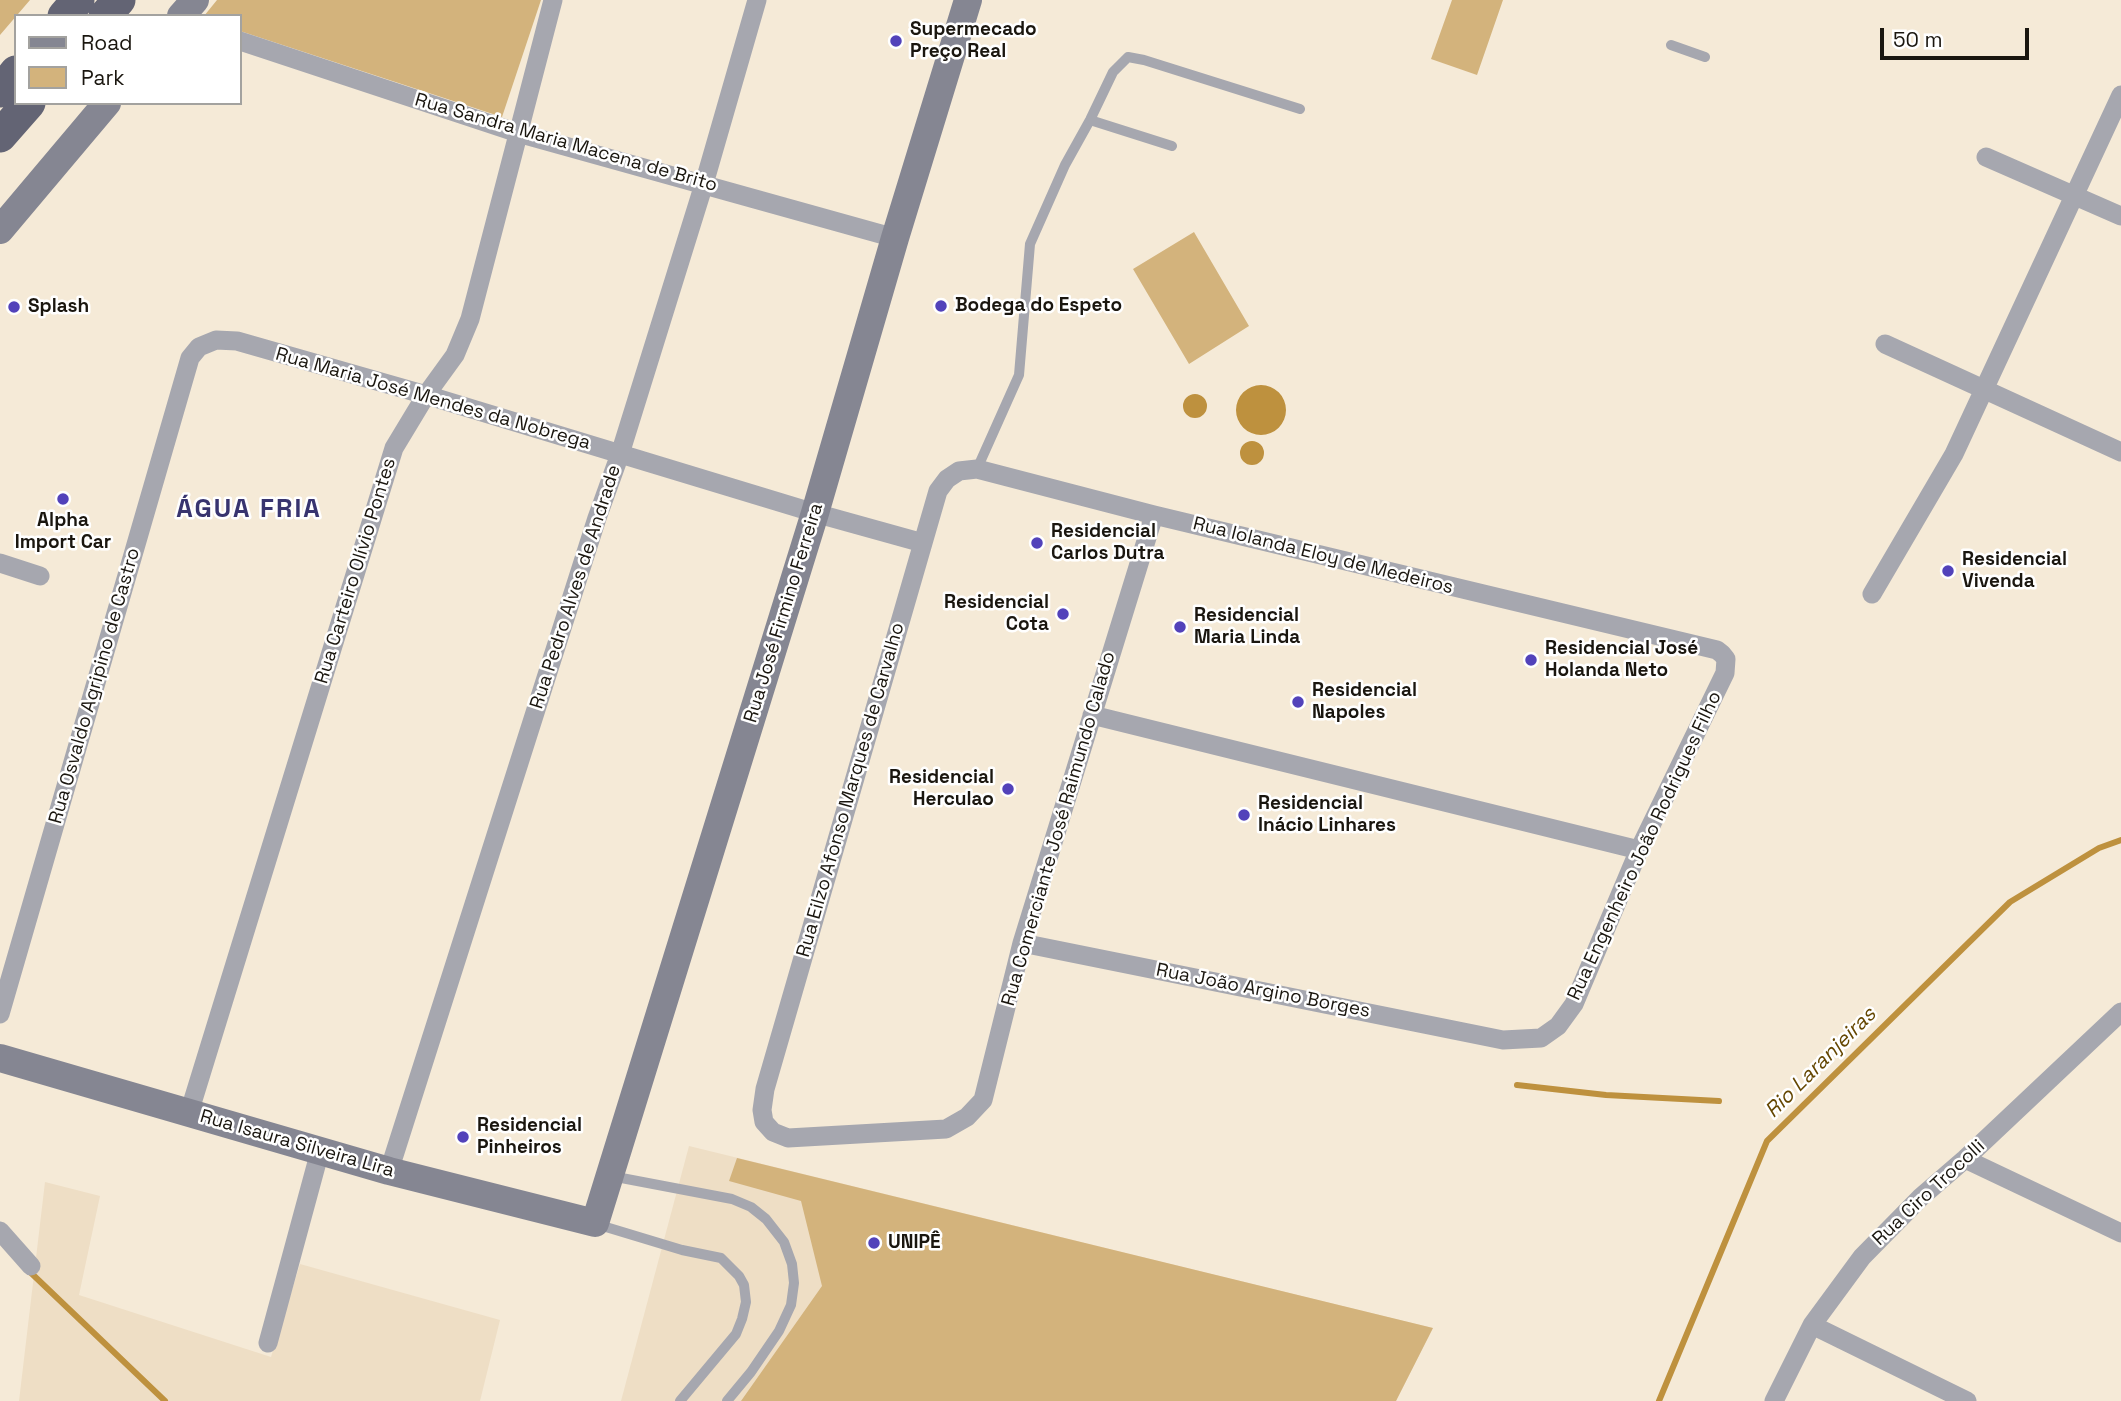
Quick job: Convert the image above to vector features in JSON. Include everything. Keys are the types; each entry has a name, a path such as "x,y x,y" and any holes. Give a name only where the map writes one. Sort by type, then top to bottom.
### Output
{"highway":[{"path":"66,14 78,0"},
{"path":"107,14 119,0"},
{"path":"0,90 14,74"},
{"path":"0,136 27,105"}],"main road":[{"path":"183,14 195,0"},
{"name":"Rua José Firmino Ferreira","path":"595,1223 815,513 968,0"},
{"path":"0,230 105,105"},
{"name":"Rua Isaura Silveira Lira","path":"0,1058 389,1171 595,1223"}],"street":[{"name":"Rua Carteiro Olívio Pontes","path":"189,1113 394,448 426,395 455,355 470,319 553,0"},
{"name":"Rua Pedro Alves de Andrade","path":"389,1171 588,544 620,454 704,184 757,0"},
{"name":"Rua Sandra Maria Macena de Brito","path":"242,42 517,133 895,238"},
{"path":"1872,594 1954,454 2121,95"},
{"path":"1986,157 2121,216"},
{"name":"Rua Maria José Mendes da Nobrega","path":"190,358 199,347 216,340 237,341 923,543"},
{"path":"1885,344 2121,452"},
{"name":"Rua Osvaldo Agripino de Castro","path":"0,1014 190,358"},
{"name":"Rua Eilzo Afonso Marques de Carvalho","path":"946,1129 788,1138 773,1132 764,1122 762,1110 765,1089 938,491 947,479 959,471 977,469"},
{"name":"Rua Iolanda Eloy de Medeiros","path":"977,469 1154,515 1717,650"},
{"name":"Rua Comerciante José Raimundo Calado","path":"946,1129 967,1117 983,1100 1022,943 1154,515"},
{"path":"0,563 40,576"},
{"name":"Rua Engenheiro João Rodrigues Filho","path":"1503,1040 1541,1038 1558,1026 1574,1004 1639,850 1725,673 1726,659 1717,650"},
{"path":"1092,715 1639,850"},
{"name":"Rua João Argino Borges","path":"1022,943 1503,1040"},
{"name":"Rua Ciro Trocolli","path":"1773,1401 1812,1325 1861,1257 1921,1197 2121,1012"},
{"path":"268,1343 320,1151"},
{"path":"1965,1159 2121,1233"},
{"path":"0,1231 31,1266"},
{"path":"1812,1325 1967,1401"}],"lane":[{"path":"1671,45 1705,57"},
{"path":"977,469 1019,375 1030,244 1065,165 1113,72 1128,57 1144,60 1300,109"},
{"path":"1090,120 1172,146"},
{"path":"611,1176 732,1199 751,1207 766,1219 784,1242 792,1264 794,1283 791,1305 779,1331 727,1401"},
{"path":"595,1223 682,1251 721,1258 740,1276 746,1302 743,1319 736,1334 680,1401"}],"shaded area":[{"path":"1261,385 1278,393 1286,410 1278,427 1261,435 1244,427 1236,410 1244,393"},
{"path":"1195,394 1206,401 1207,406 1200,417 1195,418 1184,411 1183,406 1190,395"},
{"path":"1252,441 1263,448 1264,453 1257,464 1252,465 1241,458 1240,453 1247,442"},
{"name":"UNIPÊ","path":"689,1146 1433,1328 1396,1401 621,1401"},
{"path":"45,1182 100,1196 79,1295 271,1357 300,1264 500,1320 480,1401 19,1401"}],"green space":[{"path":"0,0 30,0 18,14 14,14 14,19 0,35"},
{"path":"217,0 541,0 502,117 242,32 242,14 206,14"},
{"path":"1452,0 1503,0 1477,75 1431,59"},
{"path":"1194,232 1249,326 1189,364 1133,269"},
{"name":"UNIPÊ","path":"737,1158 1433,1328 1396,1401 741,1401 822,1286 801,1201 729,1181"}],"waterway":[{"name":"Rio Laranjeiras","path":"1659,1401 1767,1141 2010,902 2099,848 2121,840"},
{"path":"1517,1085 1606,1095 1719,1101"},
{"path":"29,1271 165,1401"}],"place":[{"name":"Supermecado Preço Real","path":"896,41"},
{"name":"Bodega do Espeto","path":"941,306"},
{"name":"Splash","path":"14,307"},
{"name":"Alpha Import Car","path":"63,499"},
{"name":"Residencial Carlos Dutra","path":"1037,543"},
{"name":"Residencial Vivenda","path":"1948,571"},
{"name":"Residencial Cota","path":"1063,614"},
{"name":"Residencial Maria Linda","path":"1180,627"},
{"name":"Residencial José Holanda Neto","path":"1531,660"},
{"name":"Residencial Napoles","path":"1298,702"},
{"name":"Residencial Herculao","path":"1008,789"},
{"name":"Residencial Inácio Linhares","path":"1244,815"},
{"name":"Residencial Pinheiros","path":"463,1137"},
{"name":"UNIPÊ","path":"874,1243"}],"district":[{"name":"ÁGUA FRIA","path":"249,510"}]}
